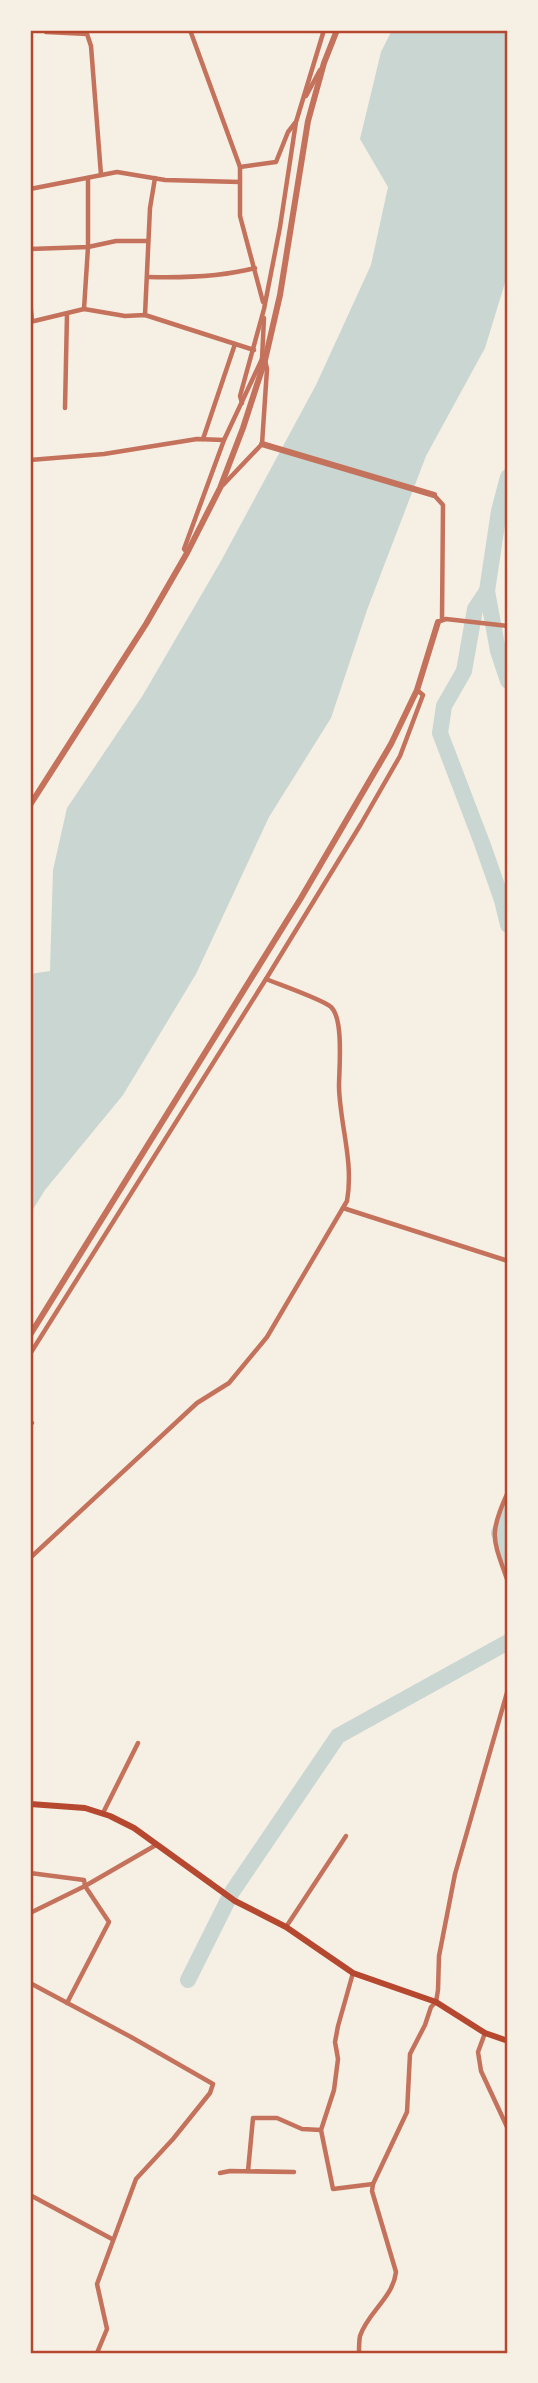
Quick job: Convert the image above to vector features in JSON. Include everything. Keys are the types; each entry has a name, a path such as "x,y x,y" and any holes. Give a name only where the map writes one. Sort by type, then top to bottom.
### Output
{"main road":[{"path":"30,1804 103,1812 134,1828 229,1897 286,1927 353,1973 436,2002 485,2033 508,2041"}],"street":[{"path":"45,30 88,34 101,175"},
{"path":"190,30 240,167 240,216 264,309 264,360 267,369 262,444 219,488"},
{"path":"242,403 240,397 264,309 280,227 296,122 324,30"},
{"path":"30,806 146,624 187,553 219,488 243,428 264,360 279,295 308,121 324,63 337,30"},
{"path":"301,104 324,63"},
{"path":"240,167 276,162 288,132 296,122"},
{"path":"30,189 117,172 155,178 240,182"},
{"path":"84,309 88,247 88,178"},
{"path":"145,315 150,208 155,178"},
{"path":"30,249 88,247 116,241 148,241"},
{"path":"148,277 181,278 255,268"},
{"path":"30,302 31,321 84,309 125,316 145,315 254,350"},
{"path":"65,408 67,314"},
{"path":"203,439 235,344"},
{"path":"187,553 184,549 224,440 264,360"},
{"path":"30,460 104,454 203,439 224,440"},
{"path":"30,1335 301,898 391,744 417,690 442,620 443,505 434,495 262,444"},
{"path":"442,620 508,626"},
{"path":"30,1354 266,979 400,755 423,695 417,690"},
{"path":"30,1559 197,1403 229,1383 267,1337 347,1201 350,1185 349,1159 340,1091 338,1019 331,1006 266,979"},
{"path":"343,1208 508,1261"},
{"path":"508,1492 496,1518 494,1540 508,1582"},
{"path":"359,2353 360,2336 373,2312 394,2286 396,2272 372,2191 373,2184 407,2112 410,2054 431,2007 436,2002 439,1956 454,1874 508,1689"},
{"path":"103,1812 138,1743"},
{"path":"286,1927 346,1836"},
{"path":"30,1913 85,1886 156,1845"},
{"path":"30,1872 84,1880 85,1886 109,1922 67,2003"},
{"path":"353,1973 335,2042 338,2059 334,2090 321,2130 334,2189 373,2184"},
{"path":"30,1983 213,2084 210,2093 173,2139 136,2179 97,2284 107,2329 97,2353"},
{"path":"485,2033 478,2052 481,2071 508,2129"},
{"path":"248,2171 253,2118 277,2118 302,2129 321,2130"},
{"path":"220,2173 294,2172"},
{"path":"30,2195 112,2239"}],"shaded area":[{"path":"392,30 508,30 508,273 485,348 426,456 367,610 331,718 269,817 196,974 123,1095 45,1190 30,1214 30,974 50,971 53,870 67,808 143,695 221,561 316,385 371,265 388,187 360,139 381,52"}],"waterway":[{"path":"508,477 499,511 487,591 498,651 508,681"},
{"path":"487,591 475,609 464,671 444,706 440,733 482,843 508,925"},
{"path":"508,1511 499,1533 508,1560"},
{"path":"188,1980 232,1892 338,1736 508,1642"}]}
